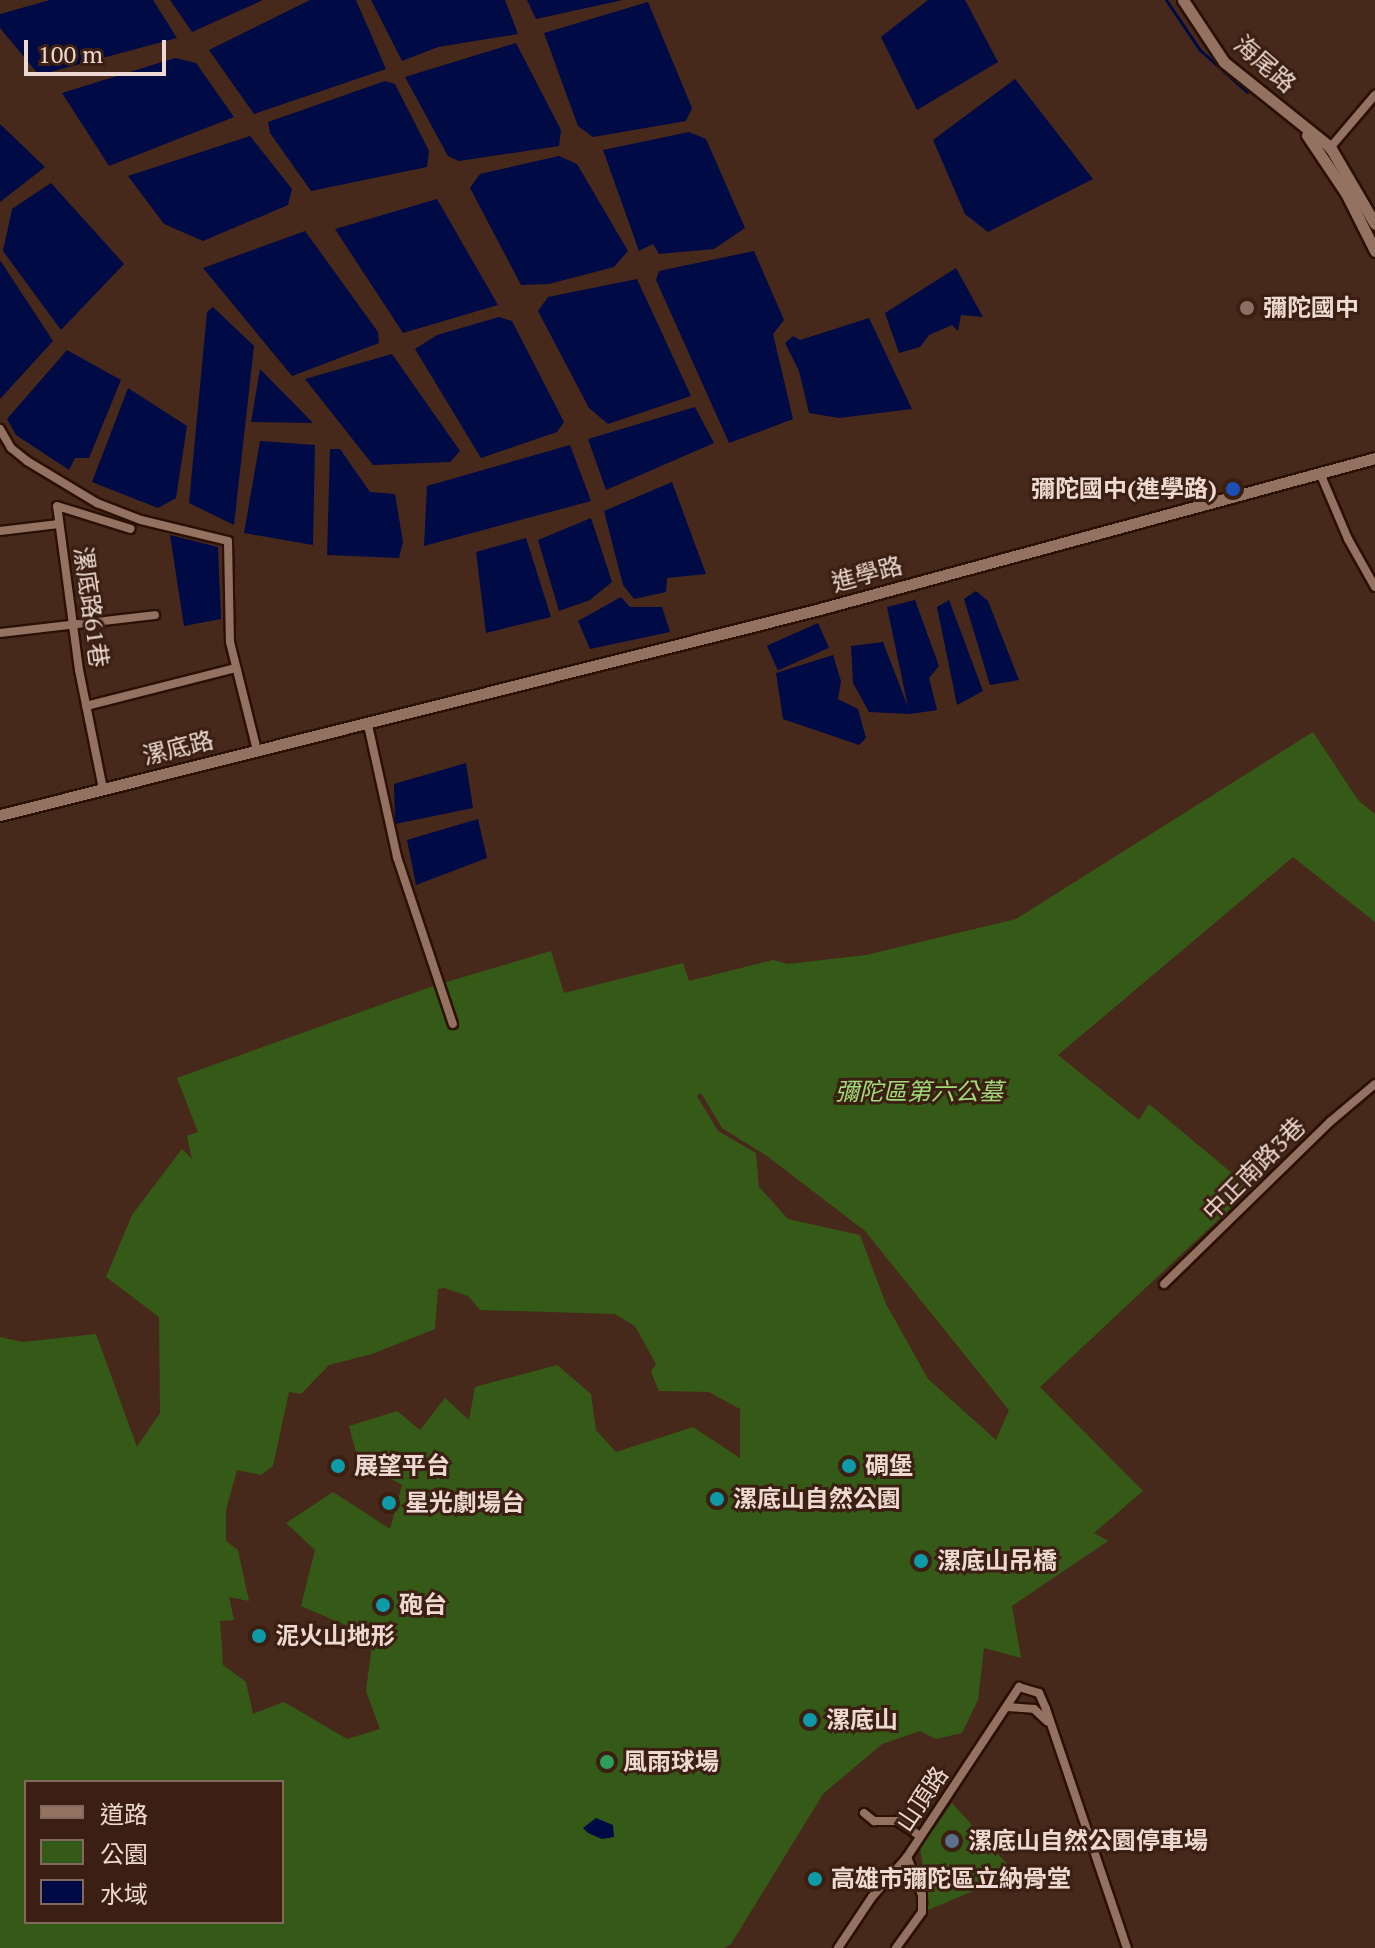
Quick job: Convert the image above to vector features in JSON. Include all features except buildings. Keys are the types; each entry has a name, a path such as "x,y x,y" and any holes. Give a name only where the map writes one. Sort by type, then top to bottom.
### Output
{"street":[{"name":"海尾路","path":"1183,0 1224,62 1295,119 1326,151 1375,224"},
{"path":"1326,151 1375,95"},
{"name":"海尾路","path":"1326,151 1375,251"},
{"path":"0,429 11,448 27,461 97,503 141,520 228,541 230,642 257,750"},
{"name":"進學路","path":"368,725 816,610 1375,458"},
{"path":"1320,473 1348,539 1375,587"},
{"name":"漯底路61巷","path":"103,789 72,623 57,506 131,529"},
{"path":"0,531 59,524"},
{"path":"0,633 155,615"},
{"path":"86,706 236,668"},
{"path":"368,725 397,857 453,1024"},
{"name":"漯底路","path":"0,815 368,725"},
{"name":"中正南路3巷","path":"1164,1284 1331,1121 1375,1085"},
{"path":"1050,1725 1034,1709 1007,1707 1019,1687 1039,1693 1127,1948"},
{"name":"山頂路","path":"838,1948 872,1897 907,1857 1007,1707"},
{"path":"864,1813 874,1821 897,1821 920,1836"},
{"path":"896,1948 922,1912 922,1895 907,1857"}],"green space":[{"name":"漯底山自然公園","path":"1313,732 1358,800 1375,814 1375,922 1293,857 1058,1055 1139,1120 1149,1104 1251,1189 1040,1387 1143,1491 1094,1533 1108,1541 1012,1606 1021,1658 984,1648 978,1700 962,1733 936,1739 920,1731 882,1744 823,1794 731,1944 724,1948 0,1948 0,1337 23,1342 96,1334 137,1447 160,1413 159,1317 106,1277 132,1215 182,1149 192,1159 187,1136 198,1132 177,1078 433,986 551,951 564,993 683,963 689,981 773,960 788,964 866,955 1016,919","holes":["701,1093 722,1128 767,1156 865,1231 1009,1410 996,1440 928,1379 886,1304 860,1235 788,1219 759,1187 756,1153 718,1131 697,1096","438,1289 468,1296 480,1310 615,1314 635,1326 656,1364 651,1372 659,1391 709,1392 740,1409 740,1458 693,1427 616,1452 596,1430 591,1394 557,1365 475,1387 469,1420 445,1398 420,1430 397,1411 349,1426 358,1460 402,1485 390,1529 333,1492 286,1523 315,1550 301,1606 373,1637 366,1691 380,1729 347,1739 284,1702 253,1714 246,1682 223,1665 220,1621 234,1620 229,1597 249,1601 238,1550 226,1541 226,1510 237,1470 261,1475 273,1466 289,1392 301,1394 329,1365 372,1354 435,1329"]},
{"path":"952,1803 1015,1873 926,1911 929,1904 920,1848"}],"water":[{"path":"50,0 153,0 177,38 39,75 0,28 0,14"},
{"path":"170,0 263,0 192,32"},
{"path":"310,0 356,0 386,69 254,114 209,50"},
{"path":"371,0 505,0 518,34 438,47 402,61"},
{"path":"527,0 623,0 536,19"},
{"path":"928,0 965,0 998,62 917,110 881,37"},
{"path":"648,2 692,108 686,121 593,137 578,126 544,33"},
{"path":"516,43 561,130 559,146 459,161 448,156 405,77"},
{"path":"175,58 196,63 234,117 109,166 62,93"},
{"path":"1015,79 1093,179 988,232 965,214 933,140"},
{"path":"385,81 395,84 429,151 427,167 311,191 270,133 268,122"},
{"path":"0,124 45,167 0,202"},
{"path":"689,132 706,139 745,228 714,249 659,254 653,244 639,251 603,150"},
{"path":"250,136 292,189 288,205 203,241 164,224 128,176"},
{"path":"559,156 577,164 628,251 614,267 549,284 521,285 470,188 480,174"},
{"path":"51,183 124,264 61,330 3,251 12,209"},
{"path":"437,199 498,305 403,333 335,229"},
{"path":"305,231 378,332 379,343 292,376 203,268"},
{"path":"754,251 784,320 773,334 793,419 729,443 656,280 659,271"},
{"path":"0,260 53,341 0,399"},
{"path":"956,268 983,317 961,315 958,331 952,325 929,335 920,347 899,353 885,313"},
{"path":"637,279 691,396 608,424 589,408 538,311 548,297"},
{"path":"213,307 254,346 234,525 189,503 207,312"},
{"path":"499,317 512,321 564,422 557,432 481,458 415,349 437,335"},
{"path":"869,318 912,409 839,418 809,413 799,371 785,343 793,336 800,340"},
{"path":"67,350 121,380 89,458 75,458 69,470 16,435 7,419"},
{"path":"392,354 460,451 450,462 373,465 305,379"},
{"path":"260,369 313,423 251,422"},
{"path":"128,388 187,426 176,498 158,508 92,482"},
{"path":"695,407 714,443 606,490 588,439"},
{"path":"260,441 315,445 313,545 244,533"},
{"path":"570,445 591,501 424,546 427,486"},
{"path":"330,449 340,449 370,492 395,494 403,542 399,558 327,555"},
{"path":"672,482 706,574 667,578 666,592 634,599 623,585 604,511"},
{"path":"591,518 612,582 590,600 559,611 538,540"},
{"path":"170,535 218,547 221,619 184,626"},
{"path":"526,538 551,617 486,633 476,552"},
{"path":"976,591 988,601 1019,680 990,685 964,599"},
{"path":"621,597 630,607 662,607 670,632 590,649 578,621"},
{"path":"915,600 939,666 929,678 937,710 910,714 869,712 853,683 851,646 883,642 908,707 887,607"},
{"path":"949,600 983,691 957,705 937,607"},
{"path":"818,623 829,648 778,670 767,646"},
{"path":"833,655 841,681 838,699 858,709 866,738 859,745 783,719 776,673"},
{"path":"466,763 473,808 395,824 394,784"},
{"path":"478,819 487,858 416,885 407,840"},
{"path":"596,1818 613,1825 614,1837 602,1839 583,1828"}],"waterway":[{"path":"1166,0 1200,50 1247,92"}],"place":[{"name":"彌陀國中","path":"1247,308"},
{"name":"彌陀國中(進學路)","path":"1233,489"},
{"name":"展望平台","path":"338,1466"},
{"name":"碉堡","path":"849,1466"},
{"name":"漯底山自然公園","path":"717,1499"},
{"name":"星光劇場台","path":"389,1503"},
{"name":"漯底山吊橋","path":"921,1561"},
{"name":"砲台","path":"383,1605"},
{"name":"泥火山地形","path":"259,1636"},
{"name":"漯底山","path":"810,1720"},
{"name":"風雨球場","path":"607,1762"},
{"name":"漯底山自然公園停車場","path":"952,1841"},
{"name":"高雄市彌陀區立納骨堂","path":"815,1879"}],"park label":[{"name":"彌陀區第六公墓","path":"919,1092"}]}
